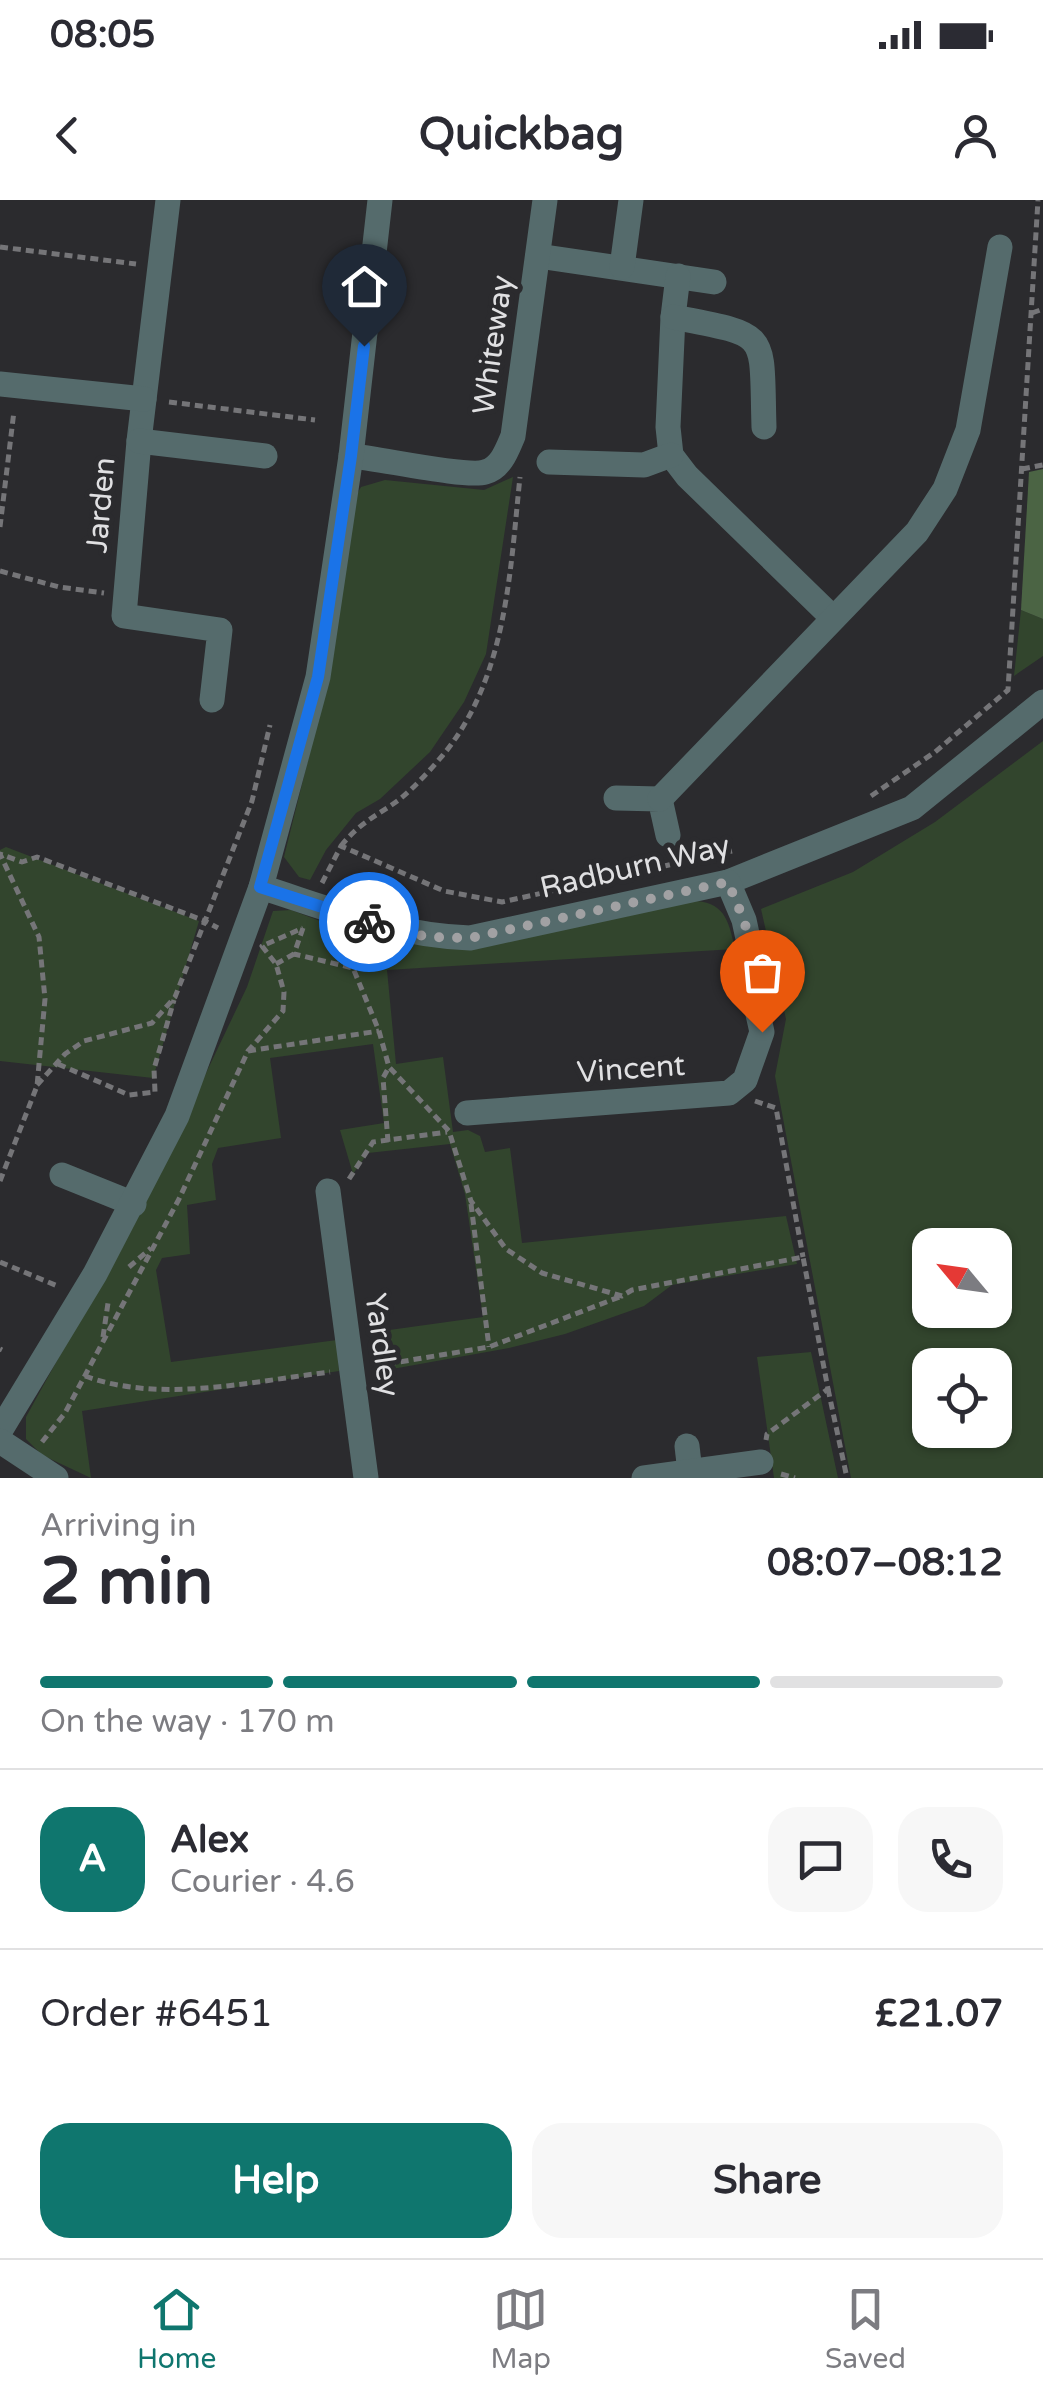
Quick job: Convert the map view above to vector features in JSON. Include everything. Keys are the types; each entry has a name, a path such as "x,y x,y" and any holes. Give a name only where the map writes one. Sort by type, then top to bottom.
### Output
{"street":[{"name":"Jarden","path":"125,606 139,441 168,200"},
{"path":"0,1431 134,1204 178,1116 260,887 318,677 351,456 380,200"},
{"name":"Whiteway","path":"351,456 466,472 486,472 504,458 513,436 545,200"},
{"path":"622,267 631,200"},
{"path":"616,798 660,799 917,532 945,489 968,430 1000,248"},
{"path":"538,256 714,282"},
{"path":"678,276 668,427 672,455 686,476 833,618"},
{"path":"673,317 742,332 756,340 762,354 764,428"},
{"path":"8,385 144,399"},
{"path":"139,441 266,456"},
{"path":"549,462 644,465 672,455"},
{"path":"125,606 220,630 212,700"},
{"name":"Radburn Way","path":"260,887 389,928 427,937 470,938 728,882 912,808 1043,702"},
{"path":"660,799 668,835"},
{"name":"Vincent","path":"475,1122 729,1093 746,1080 762,1032 750,943 728,882"},
{"path":"62,1175 134,1204"},
{"name":"Yardley","path":"328,1191 320,1221 353,1370 366,1478"},
{"path":"0,1441 56,1478"},
{"path":"644,1478 689,1459 762,1462"}],"path":[{"path":"864,801 935,752 1008,690 1038,200"},
{"path":"0,247 160,267"},
{"path":"1032,313 1043,308"},
{"path":"0,527 8,385"},
{"path":"144,399 315,420"},
{"path":"1022,469 1043,465"},
{"path":"318,890 341,846 357,826 402,798 444,754 475,708 495,656 520,476"},
{"path":"0,571 125,606"},
{"path":"58,1064 129,1095 155,1092 154,1069 175,997 252,800 270,725"},
{"path":"341,846 444,891 502,902 731,851"},
{"path":"0,854 22,862 37,857 218,928"},
{"path":"0,854 39,937 45,999 37,1086 0,1180"},
{"path":"40,1445 65,1413 179,1199 248,1051 282,1011 284,992 276,964 262,946 303,928 294,954 276,964"},
{"path":"294,954 353,968 389,1067 475,1122"},
{"path":"37,1086 84,1041 152,1023 175,997"},
{"path":"248,1051 379,1031"},
{"path":"388,1142 383,1078 389,1067"},
{"path":"729,1093 776,1108 847,1478"},
{"path":"328,1191 342,1189 373,1142 475,1122"},
{"path":"475,1122 471,1201 489,1347"},
{"path":"471,1201 506,1249 542,1274 622,1296"},
{"path":"126,1270 154,1245"},
{"path":"85,1376 111,1386 194,1388 353,1370 489,1347 632,1290 802,1257"},
{"path":"0,1262 60,1286"},
{"path":"762,1462 767,1434 828,1389"}],"green space":[{"path":"1043,469 1043,619 1021,610 1029,472"},
{"path":"513,477 486,654 464,702 430,752 380,799 356,813 326,850 310,880 299,877 284,857 329,675 353,501 361,487 385,480 484,490"},
{"path":"1021,610 1043,619 1043,656 1014,676"},
{"path":"1043,741 1043,1478 851,1478 775,1076 786,1019 761,909 853,872 935,822"},
{"path":"6,847 199,921 153,1078 0,1061 0,850"},
{"path":"697,901 720,911 728,923 735,949 387,970 396,1064 443,1057 453,1132 468,1130 480,1136 485,1152 510,1148 522,1243 786,1216 797,1264 672,1285 644,1306 565,1334 381,1371 375,1332 483,1317 465,1194 450,1144 368,1153 353,1174 340,1130 384,1123 373,1044 270,1058 281,1138 218,1148 212,1164 216,1200 187,1205 190,1254 162,1258 156,1270 171,1362 337,1340 339,1371 82,1411 91,1478 42,1455 26,1439 26,1417 148,1195 247,987 273,911 291,910 336,927 418,945"},
{"path":"811,1352 838,1478 774,1478 757,1357"}],"way so far":[{"path":"369,922 427,937 470,938 728,882 750,943 762,1032"}],"route":[{"path":"364,346 318,677 260,887 369,922"}]}
